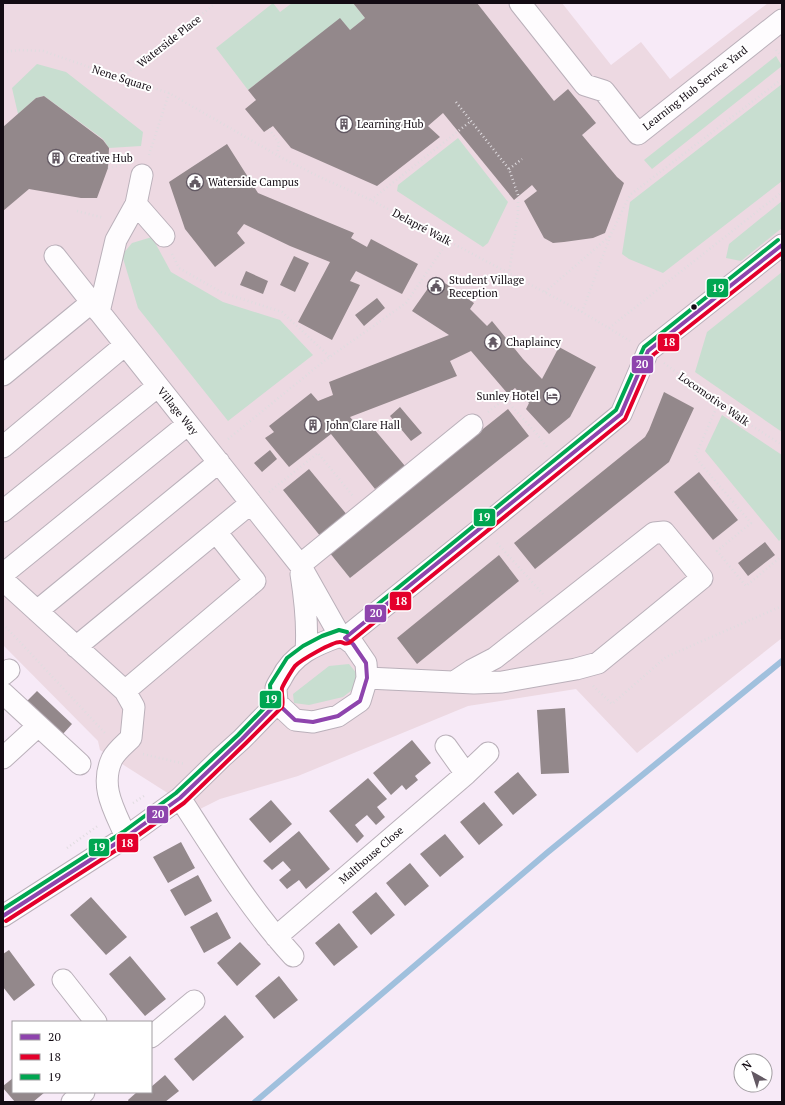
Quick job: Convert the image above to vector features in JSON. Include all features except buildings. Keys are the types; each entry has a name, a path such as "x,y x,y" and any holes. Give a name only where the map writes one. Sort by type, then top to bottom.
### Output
{"street":[{"name":"Learning Hub Service Yard","path":"520,3 585,85 604,91 638,134 782,20"},
{"path":"3,376 95,307 116,240 136,204 142,174"},
{"path":"136,204 164,236"},
{"path":"342,637 353,644 366,663 367,678 360,701 338,716 313,722 295,720 277,703 276,687 291,662 306,651 324,642 342,637 483,527 621,414 648,351 782,245"},
{"name":"Village Way","path":"56,256 300,565 342,637"},
{"path":"3,447 125,345"},
{"path":"3,511 158,386"},
{"path":"3,574 188,424"},
{"path":"306,651 307,637 304,592 300,565 472,425"},
{"path":"37,611 215,457"},
{"path":"76,647 251,503"},
{"path":"125,691 255,582 216,532"},
{"path":"367,678 454,682 502,682 576,669 598,663 702,578 664,532 654,533 495,658 472,670 454,682"},
{"path":"3,580 125,691 134,707 131,738 112,758 106,782 108,795 126,837"},
{"path":"3,693 80,764"},
{"path":"3,916 126,837 180,798 242,739 277,703"},
{"path":"3,758 38,726"},
{"path":"446,746 466,774"},
{"name":"Malthouse Close","path":"276,937 466,774 488,753"},
{"path":"180,798 247,900 293,956"},
{"path":"63,980 95,1021"},
{"path":"152,1036 194,1001"},
{"path":"72,1102 83,1093"}],"path":[{"name":"Waterside Place","path":"121,78 216,3"},
{"name":"Nene Square","path":"3,52 20,50 43,51 169,93 233,130"},
{"path":"582,312 611,234 630,195 782,78"},
{"path":"142,174 169,93"},
{"path":"456,102 509,169 518,195 518,214 509,273"},
{"path":"371,200 471,121"},
{"path":"269,129 279,143 277,154"},
{"name":"Delapré Walk","path":"233,130 324,179 371,200 545,292 609,328 782,192"},
{"path":"509,169 522,159"},
{"path":"77,211 125,224"},
{"path":"545,292 611,234"},
{"path":"164,236 179,268 221,292 282,312 330,357"},
{"path":"215,457 330,357 406,303 448,241"},
{"name":"Locomotive Walk","path":"648,351 718,404 782,445"},
{"path":"472,425 505,399 536,433 561,464"},
{"path":"718,404 695,456 751,523 718,551 746,586 782,556"},
{"path":"265,487 270,493 318,453 366,512"},
{"path":"483,527 557,610"},
{"path":"576,669 612,704 666,657 782,606"},
{"path":"3,624 120,749 188,765 184,769"},
{"path":"65,849 148,794"}],"shaded area":[{"path":"3,3 562,3 611,65 641,42 670,79 768,3 782,3 782,638 637,753 576,689 468,706 298,776 220,799 196,811 100,750 98,741 3,645"}],"green space":[{"path":"273,3 280,12 292,3 353,3 365,18 350,30 340,19 248,90 216,48"},
{"path":"776,56 782,66 652,169 644,160"},
{"path":"37,64 66,72 143,132 141,146 109,148 103,139 44,96 36,98 18,114 12,88"},
{"path":"782,84 782,181 663,273 629,259 622,254 630,202"},
{"path":"458,138 508,202 488,243 483,247 397,191 398,185"},
{"path":"782,201 782,228 741,261 726,258 729,244"},
{"path":"152,237 171,272 223,302 280,320 313,355 228,421 138,308 122,255 132,243"},
{"path":"782,272 782,432 695,372 707,332"},
{"path":"722,415 782,455 782,538 779,541 705,451"},
{"path":"349,664 358,675 356,687 343,697 309,705 294,703 293,694 329,666"}],"waterway":[{"path":"255,1102 548,852 782,661"}],"transit line":[{"name":"19","path":"378,604 616,410 644,347 778,240"},
{"name":"20","path":"3,916 126,837 180,798 242,739 277,703 295,720 313,722 338,716 360,701 367,678 366,663 353,644 345,638 621,414 648,351 782,245"},
{"name":"18","path":"6,921 129,842 184,803 282,707 282,688 298,663 330,645 340,642 346,644 349,643 625,419 653,355 782,253"},
{"name":"19","path":"3,909 123,832 176,793 238,735 271,701 270,685 287,658 303,646 322,636 339,630 347,632"}],"place":[{"name":"Learning Hub","path":"344,124"},
{"name":"Creative Hub","path":"56,158"},
{"name":"Waterside Campus","path":"195,182"},
{"name":"Student Village Reception","path":"436,286"},
{"name":"Chaplaincy","path":"493,342"},
{"name":"Sunley Hotel","path":"552,396"},
{"name":"John Clare Hall","path":"313,425"}]}
